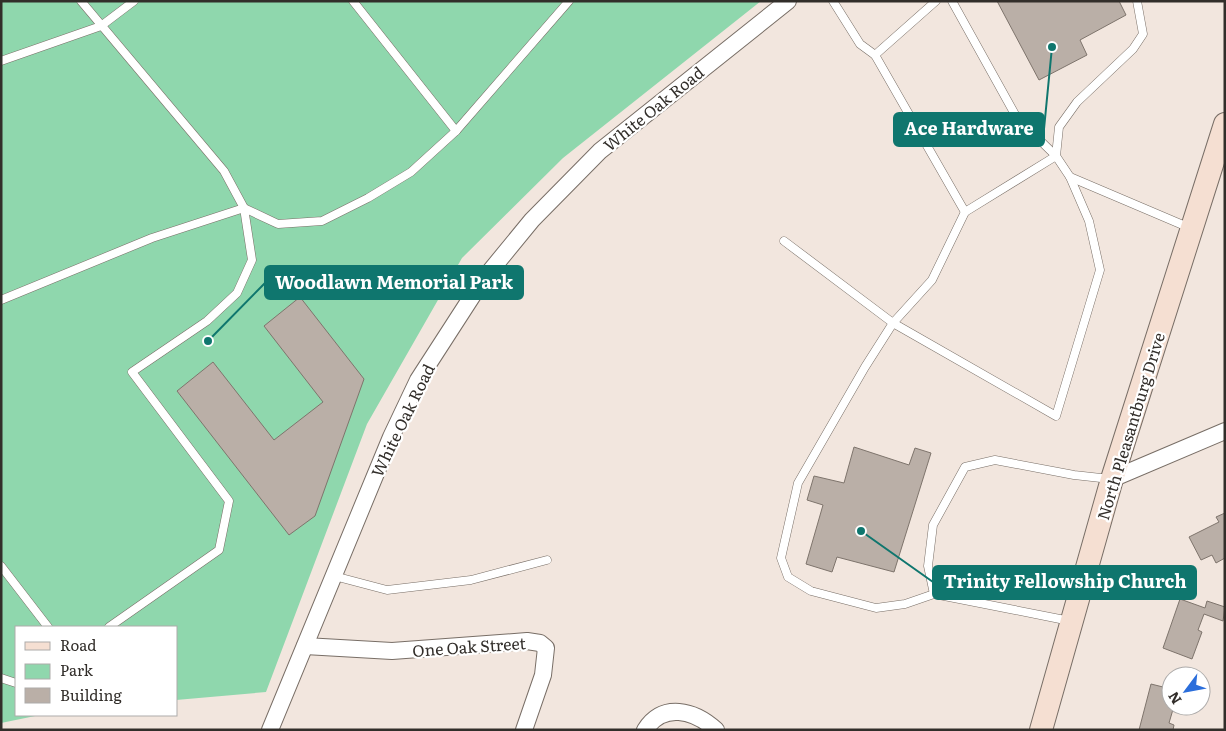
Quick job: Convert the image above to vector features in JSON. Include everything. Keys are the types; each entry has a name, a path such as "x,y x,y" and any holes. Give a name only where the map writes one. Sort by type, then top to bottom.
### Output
{"main road":[{"name":"North Pleasantburg Drive","path":"1042,730 1112,479 1225,124"}],"street":[{"name":"White Oak Road","path":"270,730 391,437 418,380 482,281 507,248 600,151 788,1"},
{"path":"1112,479 1225,432"},
{"name":"One Oak Street","path":"305,646 392,651 527,641 540,643 546,648 543,675 524,730"},
{"path":"645,730 656,717 670,711 680,711 700,718 716,730"}],"lane":[{"path":"81,1 224,171 244,208 252,260 237,293 207,320 132,372 229,501 219,550 110,626"},
{"path":"1,61 101,26 134,1"},
{"path":"353,1 456,131"},
{"path":"1,300 152,238 244,208 278,224 322,221 368,198 412,172 456,131 569,1"},
{"path":"833,1 860,44 875,55 965,212"},
{"path":"875,55 936,1"},
{"path":"784,241 893,322 1056,416 1100,270 1089,221 1070,177 1056,156 1017,118 952,1"},
{"path":"1056,156 1059,127 1077,102 1133,49 1143,34 1137,1"},
{"path":"1056,156 965,212 932,280 893,322 864,367 798,483 781,558 788,578 811,590 876,608 905,604 934,594 1072,622"},
{"path":"1070,177 1192,229"},
{"path":"934,594 928,566 933,524 965,467 995,460 1074,475 1112,479"},
{"path":"334,576 386,590 471,580 547,560"},
{"path":"1,566 47,626"},
{"path":"1,678 15,684"}],"green space":[{"path":"1,1 761,1 563,158 462,258 367,424 266,692 178,700 178,626 15,626 15,716 35,716 1,723"}],"building":[{"path":"997,1 1119,1 1126,15 1080,40 1087,55 1039,80"},
{"path":"300,297 364,379 315,516 289,535 177,391 213,362 274,440 323,402 264,326"},
{"path":"854,447 909,465 915,448 931,453 894,572 837,557 832,572 806,564 823,505 807,500 814,476 844,483"},
{"path":"1225,513 1225,558 1216,563 1212,555 1201,560 1189,537 1219,522 1216,517"},
{"path":"1180,599 1205,608 1207,601 1225,607 1223,621 1204,614 1198,630 1202,632 1192,659 1163,648"},
{"path":"1151,684 1161,686 1161,716 1171,716 1169,723 1174,725 1173,730 1139,730"}],"place":[{"name":"Ace Hardware","path":"1052,47"},
{"name":"Woodlawn Memorial Park","path":"208,341"},
{"name":"Trinity Fellowship Church","path":"861,531"}]}
